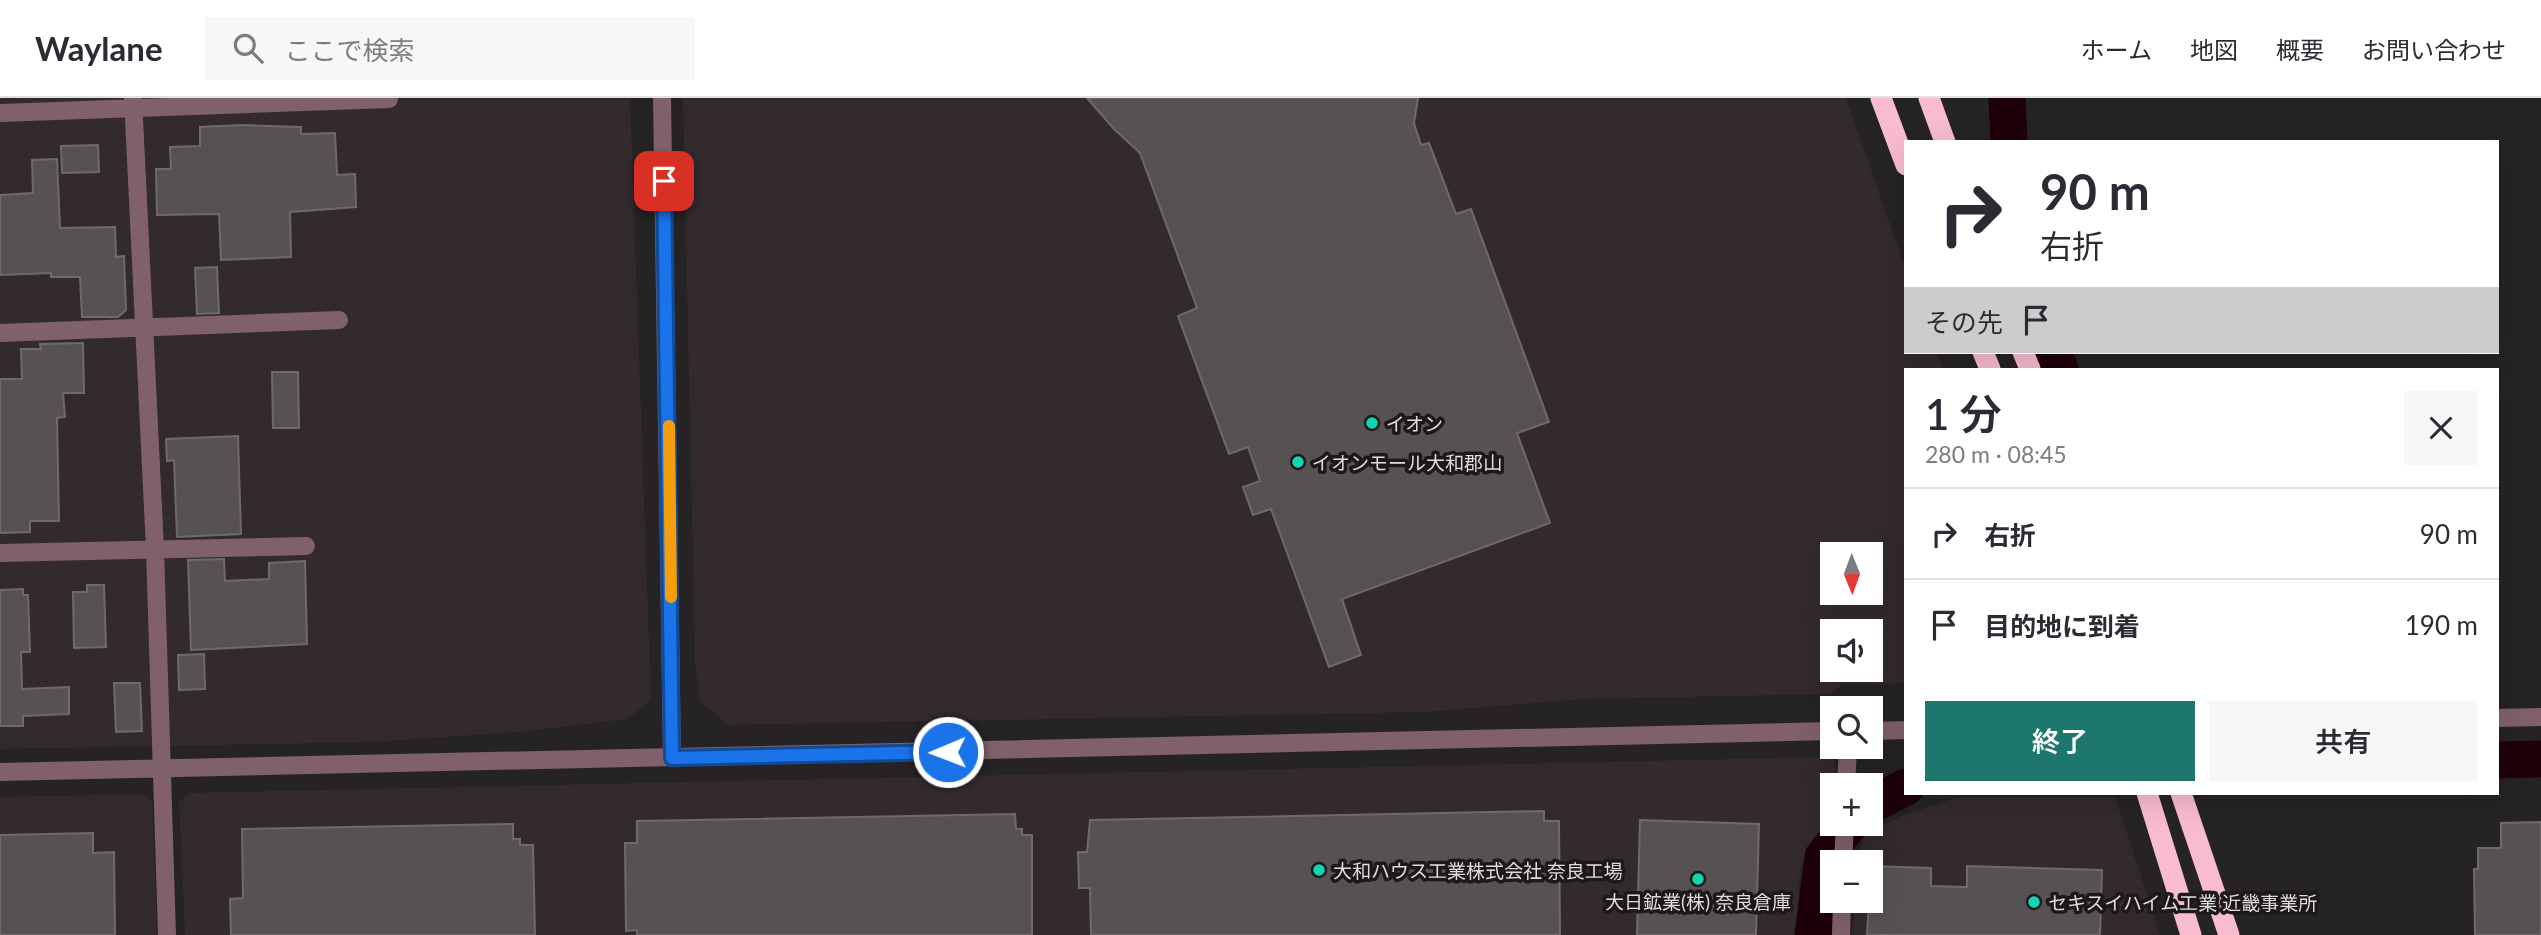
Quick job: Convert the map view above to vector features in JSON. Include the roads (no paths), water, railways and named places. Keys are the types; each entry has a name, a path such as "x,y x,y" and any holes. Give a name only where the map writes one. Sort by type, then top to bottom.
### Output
{"highway":[{"path":"1881,98 1904,160"},
{"path":"1929,98 1944,140"},
{"path":"2183,797 2229,935"},
{"path":"2150,800 2191,935"}],"street":[{"path":"662,98 672,758"},
{"path":"0,113 133,103 389,99"},
{"path":"133,103 155,549 167,935"},
{"path":"0,333 340,320"},
{"path":"0,553 306,546"},
{"path":"2499,718 2541,717"},
{"path":"1883,731 1904,730"},
{"path":"0,772 1820,732"},
{"path":"1841,935 1842,913"}],"waterway":[{"path":"2007,98 2009,140"},
{"path":"2054,354 2060,368"},
{"path":"2499,760 2541,759"},
{"path":"1883,799 1904,788"},
{"path":"1813,935 1823,857 1840,836"}],"place":[{"name":"イオン","path":"1372,423"},
{"name":"イオンモール大和郡山","path":"1298,462"},
{"name":"大和ハウス工業株式会社 奈良工場","path":"1319,870"},
{"name":"大日鉱業(株) 奈良倉庫","path":"1698,879"},
{"name":"セキスイハイム工業 近畿事業所","path":"2034,902"}]}
